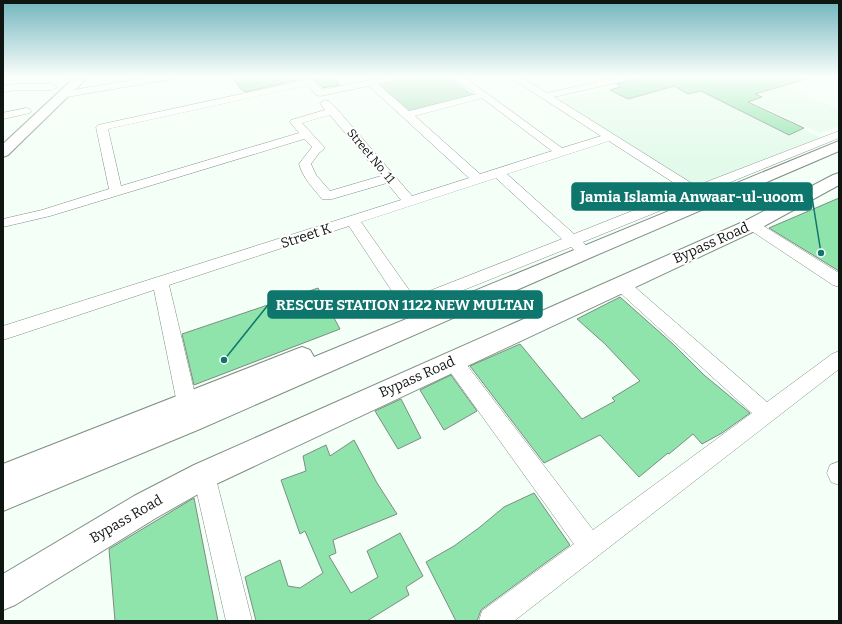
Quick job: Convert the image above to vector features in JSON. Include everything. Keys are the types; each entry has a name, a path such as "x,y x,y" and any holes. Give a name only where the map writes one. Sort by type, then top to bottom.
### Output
{"main road":[{"path":"6,121 36,106"},
{"path":"3,152 36,106"},
{"path":"3,496 198,417 477,298 579,247 839,146"},
{"name":"Bypass Road","path":"3,592 204,475 752,225 839,178"},
{"path":"3,478 187,403 412,308 477,298"}],"street":[{"path":"116,191 102,127 203,105"},
{"name":"Street No. 11","path":"327,105 410,202"},
{"path":"396,105 478,179"},
{"path":"407,115 445,105"},
{"path":"497,105 560,152"},
{"path":"559,105 697,192"},
{"path":"333,111 295,122 319,148 315,150 305,164 307,171 327,196 389,178"},
{"path":"3,223 45,213 307,134"},
{"path":"353,221 412,308 579,247 697,192 839,134"},
{"name":"Street K","path":"3,333 609,137"},
{"path":"498,173 579,247"},
{"path":"752,225 839,281"},
{"path":"160,282 187,403"},
{"path":"622,285 767,414"},
{"path":"492,621 839,359"},
{"path":"453,361 590,546"},
{"path":"204,475 239,621"}],"shaded area":[{"path":"564,105 754,105 828,141 702,190"},
{"path":"758,105 830,105 839,109 839,126 820,133"}],"green space":[{"path":"401,105 435,105 408,112"}],"building":[{"path":"729,105 755,105 804,128 789,135"},
{"path":"839,198 839,271 769,228"},
{"path":"318,288 340,329 194,385 182,334"},
{"path":"620,297 673,344 704,375 750,413 722,433 702,444 693,434 639,477 600,435 544,463 470,366 520,344 582,419 615,401 612,398 640,381 605,344 577,319"},
{"path":"451,375 477,411 444,430 420,390"},
{"path":"401,399 421,438 398,449 375,411"},
{"path":"354,440 377,483 397,514 333,540 336,553 329,556 351,593 378,577 367,551 400,533 423,576 406,587 409,595 367,621 256,621 245,577 280,560 288,586 300,588 323,573 305,531 300,534 281,480 306,471 303,456 326,445 330,456"},
{"path":"534,493 570,545 481,610 477,621 456,621 426,562 454,546 504,507"},
{"path":"194,498 218,621 115,621 109,549"}],"place":[{"name":"Jamia Islamia Anwaar-ul-uoom","path":"821,253"},
{"name":"RESCUE STATION 1122 NEW MULTAN","path":"224,360"}]}
